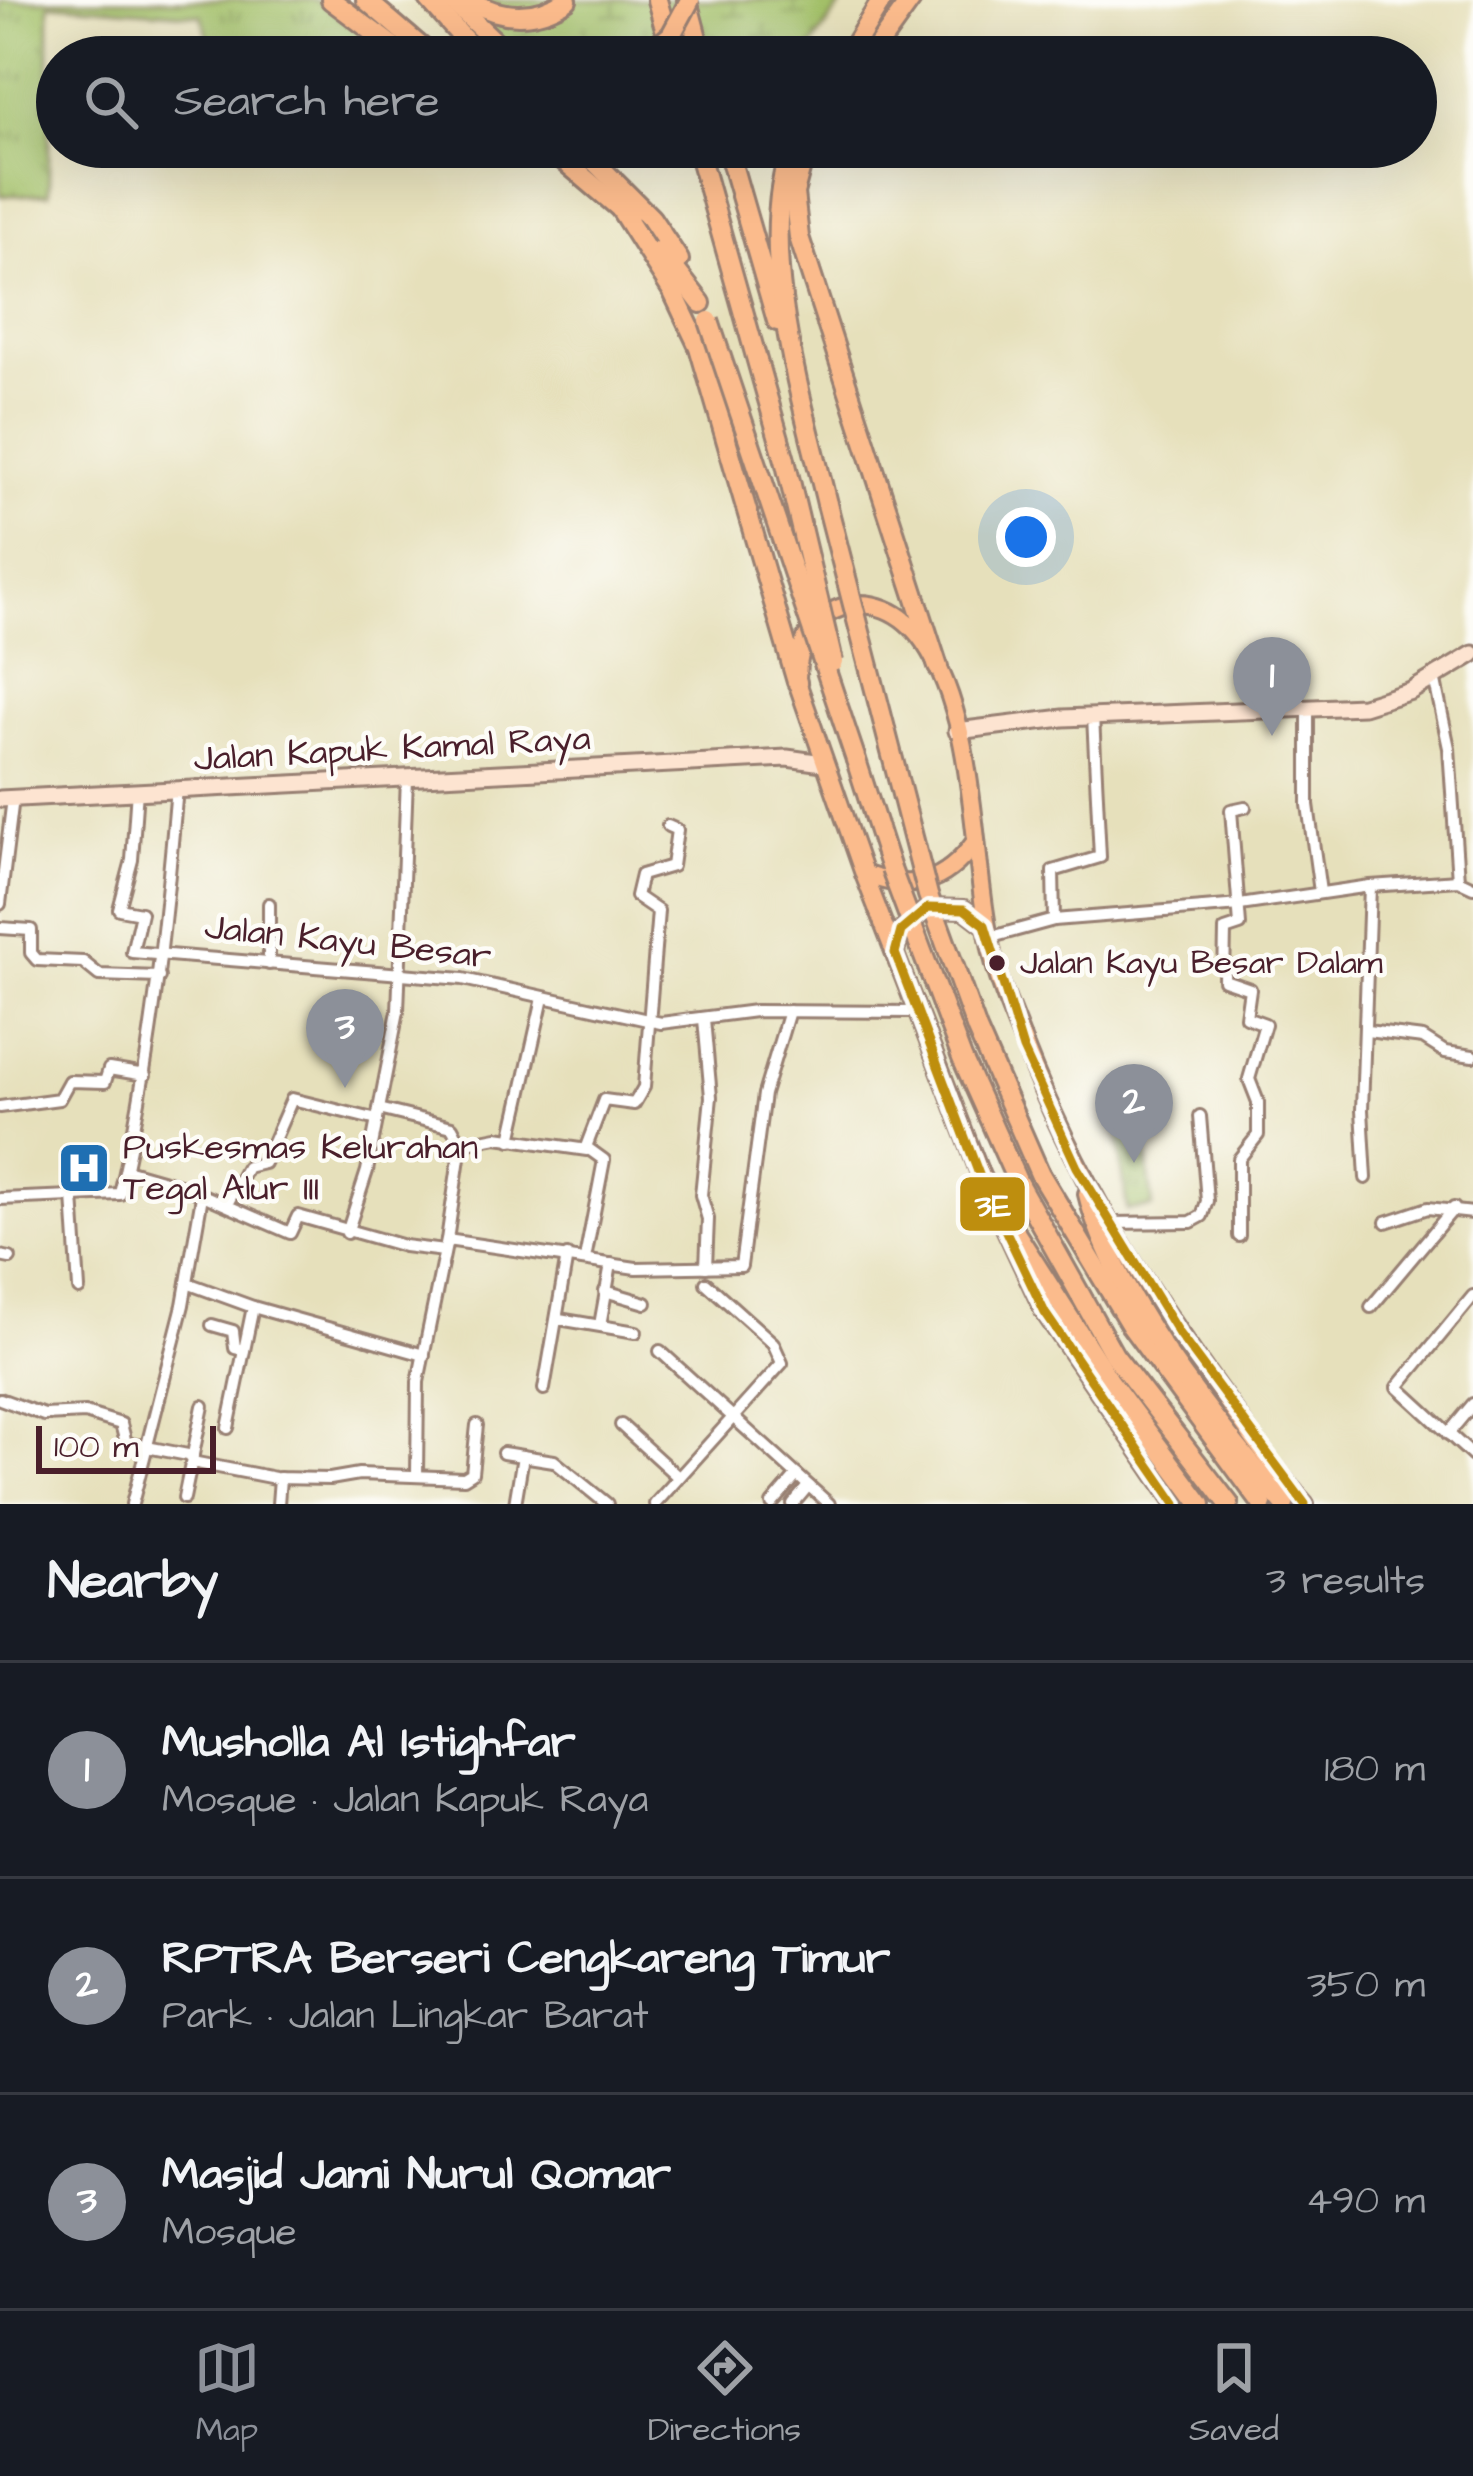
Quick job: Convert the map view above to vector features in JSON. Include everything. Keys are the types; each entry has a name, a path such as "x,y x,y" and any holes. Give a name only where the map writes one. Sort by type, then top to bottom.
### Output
{"highway":[{"path":"332,0 379,36"},
{"path":"366,0 408,36"},
{"path":"429,0 461,36"},
{"path":"458,2 516,16 544,12 567,0"},
{"path":"657,0 667,36"},
{"path":"670,36 689,0"},
{"path":"689,0 697,36"},
{"path":"860,36 882,0"},
{"path":"878,36 898,0"},
{"path":"883,36 911,0"},
{"path":"458,2 491,36"},
{"path":"585,168 621,210 673,292 699,347 797,682"},
{"path":"590,168 651,218 705,312 903,907 1018,1185 1114,1355 1229,1504"},
{"path":"703,168 785,460 856,760"},
{"path":"733,168 814,450 928,896 976,1030 1040,1174 1131,1326 1262,1504"},
{"path":"785,168 776,253 814,450"},
{"path":"801,168 794,193 802,249 938,667"},
{"path":"621,210 641,226 705,312"},
{"path":"980,1177 1109,1380 1201,1504"},
{"path":"1088,1194 1094,1219 1154,1330 1285,1504"}],"main road":[{"path":"1176,1504 1045,1312 980,1177 823,764 797,682 799,655 809,630 832,611 860,604 886,609 905,621 938,667 957,731 987,931 1050,1110 1088,1194 1185,1342 1305,1504"},
{"path":"957,731 1093,716 1379,703 1473,654"},
{"path":"787,758 814,738"},
{"name":"Jalan Kapuk Kamal Raya","path":"6,798 787,758 823,764"},
{"path":"864,874 909,888 926,884 961,862 975,842"},
{"path":"895,953 902,931 928,908 964,909 987,931"}],"street":[{"path":"1434,677 1449,748 1458,880"},
{"path":"1308,708 1308,805 1320,892"},
{"path":"1054,920 1053,871 1100,857 1093,716"},
{"path":"347,1232 378,1114 398,1011 407,778"},
{"path":"137,790 132,860 119,909 141,913 132,952 162,954 177,788"},
{"path":"1,897 6,798"},
{"path":"1239,1236 1239,1159 1258,1136 1258,1102 1249,1079 1265,1024 1246,1017 1250,989 1224,980 1225,930 1240,925 1232,810 1245,807"},
{"path":"587,1150 602,1100 630,1104 640,1098 658,911 636,896 641,875 672,866 677,830 668,826"},
{"path":"987,931 1054,920 1240,905 1370,886 1458,880 1473,887"},
{"path":"1366,1178 1370,886"},
{"path":"268,904 269,964"},
{"path":"0,928 31,930 31,953 37,960 83,962 99,975 159,977"},
{"name":"Jalan Kayu Besar","path":"125,1170 145,1075 162,954 463,979 651,1021 789,1011 917,1012"},
{"path":"511,1140 543,998"},
{"path":"0,1199 120,1194 125,1170 227,1204 290,1233 298,1216 347,1232 611,1264 701,1268 742,1264 764,1094 789,1011"},
{"path":"701,1268 708,1219 701,1195 711,1097 704,1019"},
{"path":"1366,1031 1423,1038 1445,1052 1473,1056"},
{"path":"0,1107 59,1099 69,1081 105,1082 109,1069 145,1075"},
{"path":"227,1204 247,1167 264,1163 292,1099 452,1126 461,1144 424,1354 417,1476"},
{"path":"1107,1223 1192,1222 1202,1216 1208,1201 1200,1117"},
{"path":"461,1144 511,1140 587,1150 604,1160 585,1259"},
{"path":"73,1196 80,1289"},
{"path":"132,1504 183,1305 202,1196"},
{"path":"1386,1222 1428,1208 1473,1214"},
{"path":"1371,1307 1454,1208"},
{"path":"544,1389 567,1256"},
{"path":"600,1325 611,1264"},
{"path":"187,1283 253,1307 424,1354"},
{"path":"655,1504 782,1364 780,1352 706,1283"},
{"path":"605,1292 646,1303"},
{"path":"1473,1297 1398,1387 1473,1456"},
{"path":"228,1428 253,1307"},
{"path":"559,1319 636,1332"},
{"path":"212,1325 233,1331 236,1348 244,1350"},
{"path":"660,1351 829,1504"},
{"path":"0,1399 44,1415 85,1413 121,1424 125,1443 280,1478 469,1477 477,1425"},
{"path":"1448,1434 1473,1404"},
{"path":"184,1498 203,1406"},
{"path":"621,1424 677,1476"},
{"path":"502,1453 561,1464 600,1502"},
{"path":"515,1504 523,1456"},
{"path":"772,1504 797,1475"},
{"path":"278,1504 280,1478"},
{"path":"793,1504 808,1486"}],"green space":[{"path":"0,0 316,0 365,36 208,36 201,15 49,4 49,36 36,36 36,168 49,168 49,194 0,196"},
{"path":"467,0 845,0 819,36 490,36 477,26"},
{"path":"1142,1117 1153,1207 1127,1210 1116,1120"}],"transit line":[{"name":"3E","path":"1176,1504 1045,1313 980,1177 895,953 901,931 928,908 964,909 985,925 1023,1049 1077,1167 1179,1334 1305,1504"}],"place":[{"name":"Musholla Al Istighfar","path":"1272,736"},
{"name":"Jalan Kayu Besar Dalam","path":"997,963"},
{"name":"Masjid Jami Nurul Qomar","path":"345,1088"},
{"name":"RPTRA Berseri Cengkareng Timur","path":"1134,1163"},
{"name":"Puskesmas Kelurahan Tegal Alur III","path":"84,1168"}]}
